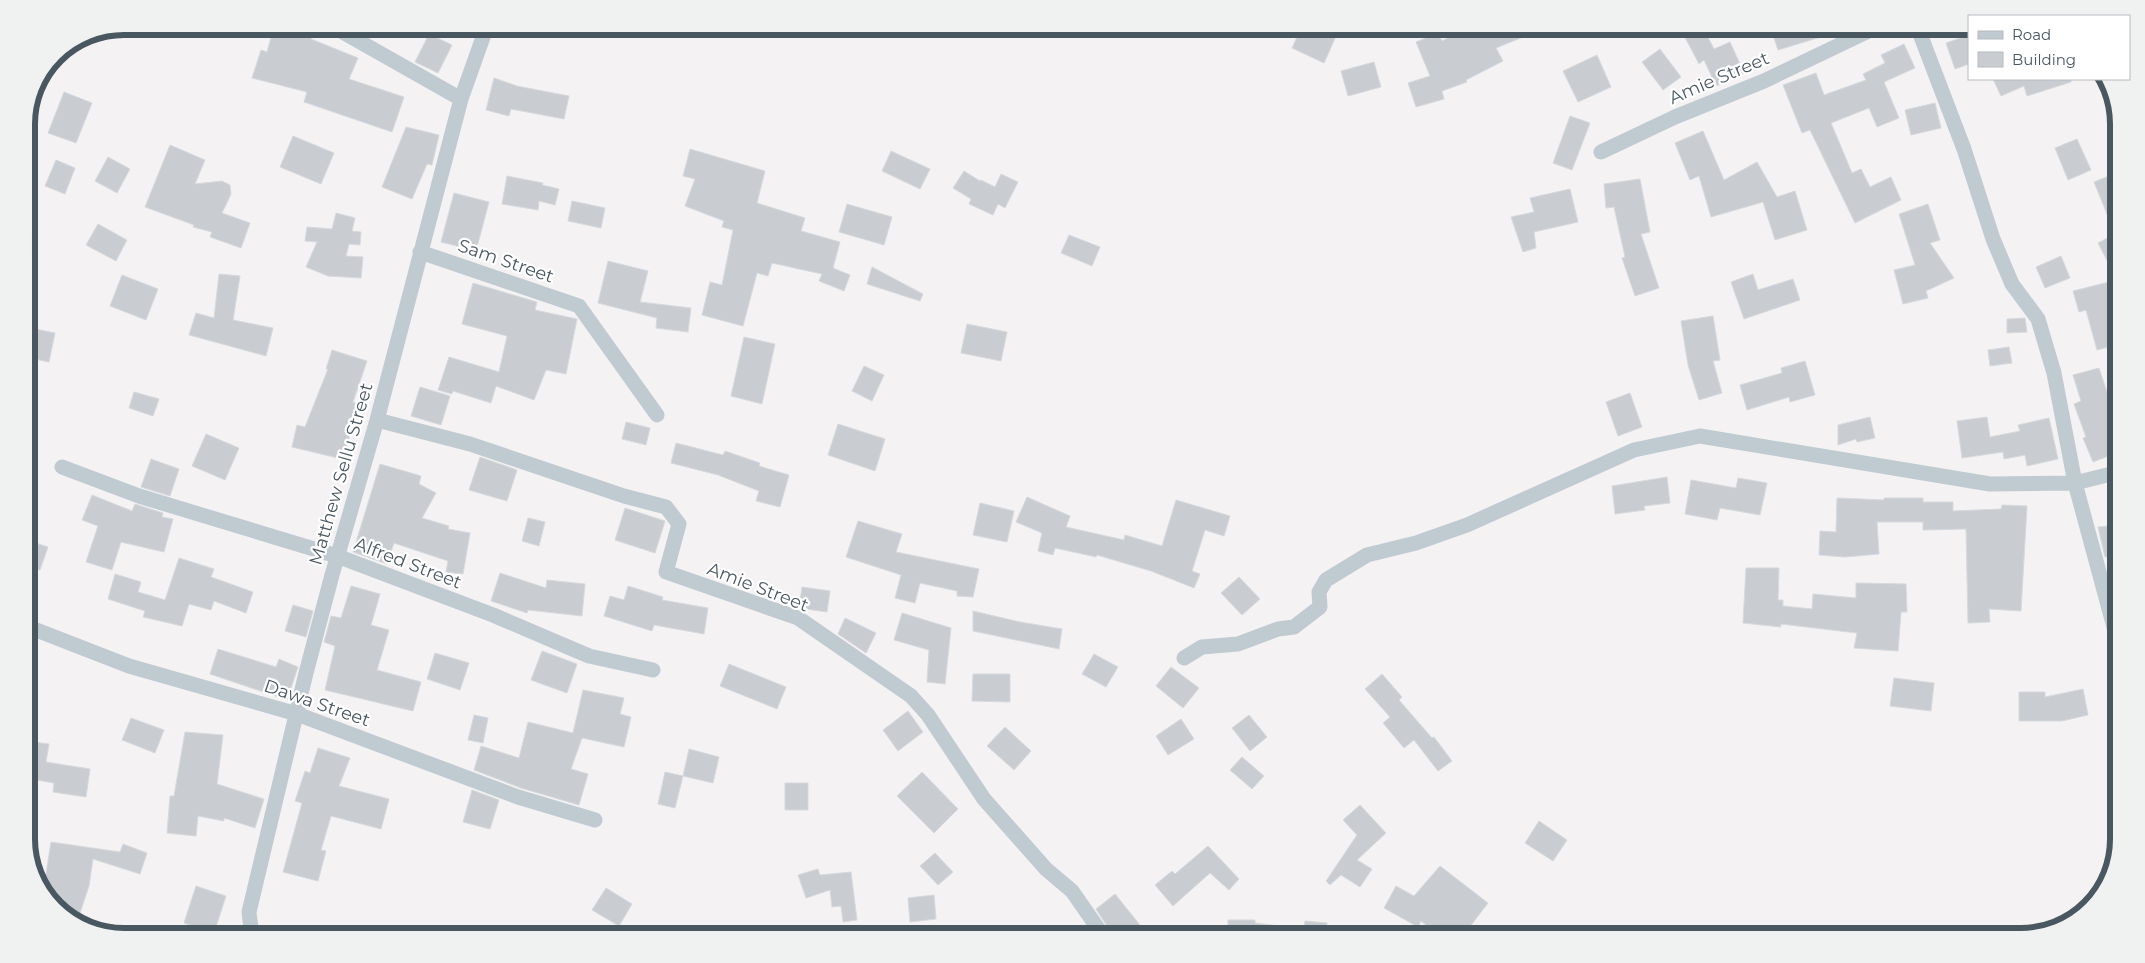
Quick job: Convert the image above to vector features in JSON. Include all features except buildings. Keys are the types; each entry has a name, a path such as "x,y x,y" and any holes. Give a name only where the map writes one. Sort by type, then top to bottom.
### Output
{"street":[{"path":"348,35 461,99"},
{"name":"Matthew Sellu Street","path":"251,928 249,912 306,674 378,420 461,99 484,35"},
{"name":"Amie Street","path":"1601,152 1675,117 1764,81 1860,35"},
{"path":"1920,35 1964,149 1993,239 2012,284 2038,319 2054,373 2075,484 2110,613"},
{"name":"Sam Street","path":"420,252 579,306 657,415"},
{"name":"Amie Street","path":"378,420 470,444 624,496 666,508 679,524 666,572 798,618 911,696 928,715 984,799 1046,869 1072,891 1098,928"},
{"path":"1184,658 1202,647 1238,644 1278,629 1294,627 1320,607 1320,592 1326,580 1367,555 1416,543 1467,525 1634,450 1700,436 1990,484 2075,484 2110,474"},
{"name":"Alfred Street","path":"62,467 139,496 338,556 493,615 589,656 653,670"},
{"name":"Dawa Street","path":"35,629 129,666 297,714 518,797 595,820"}]}
